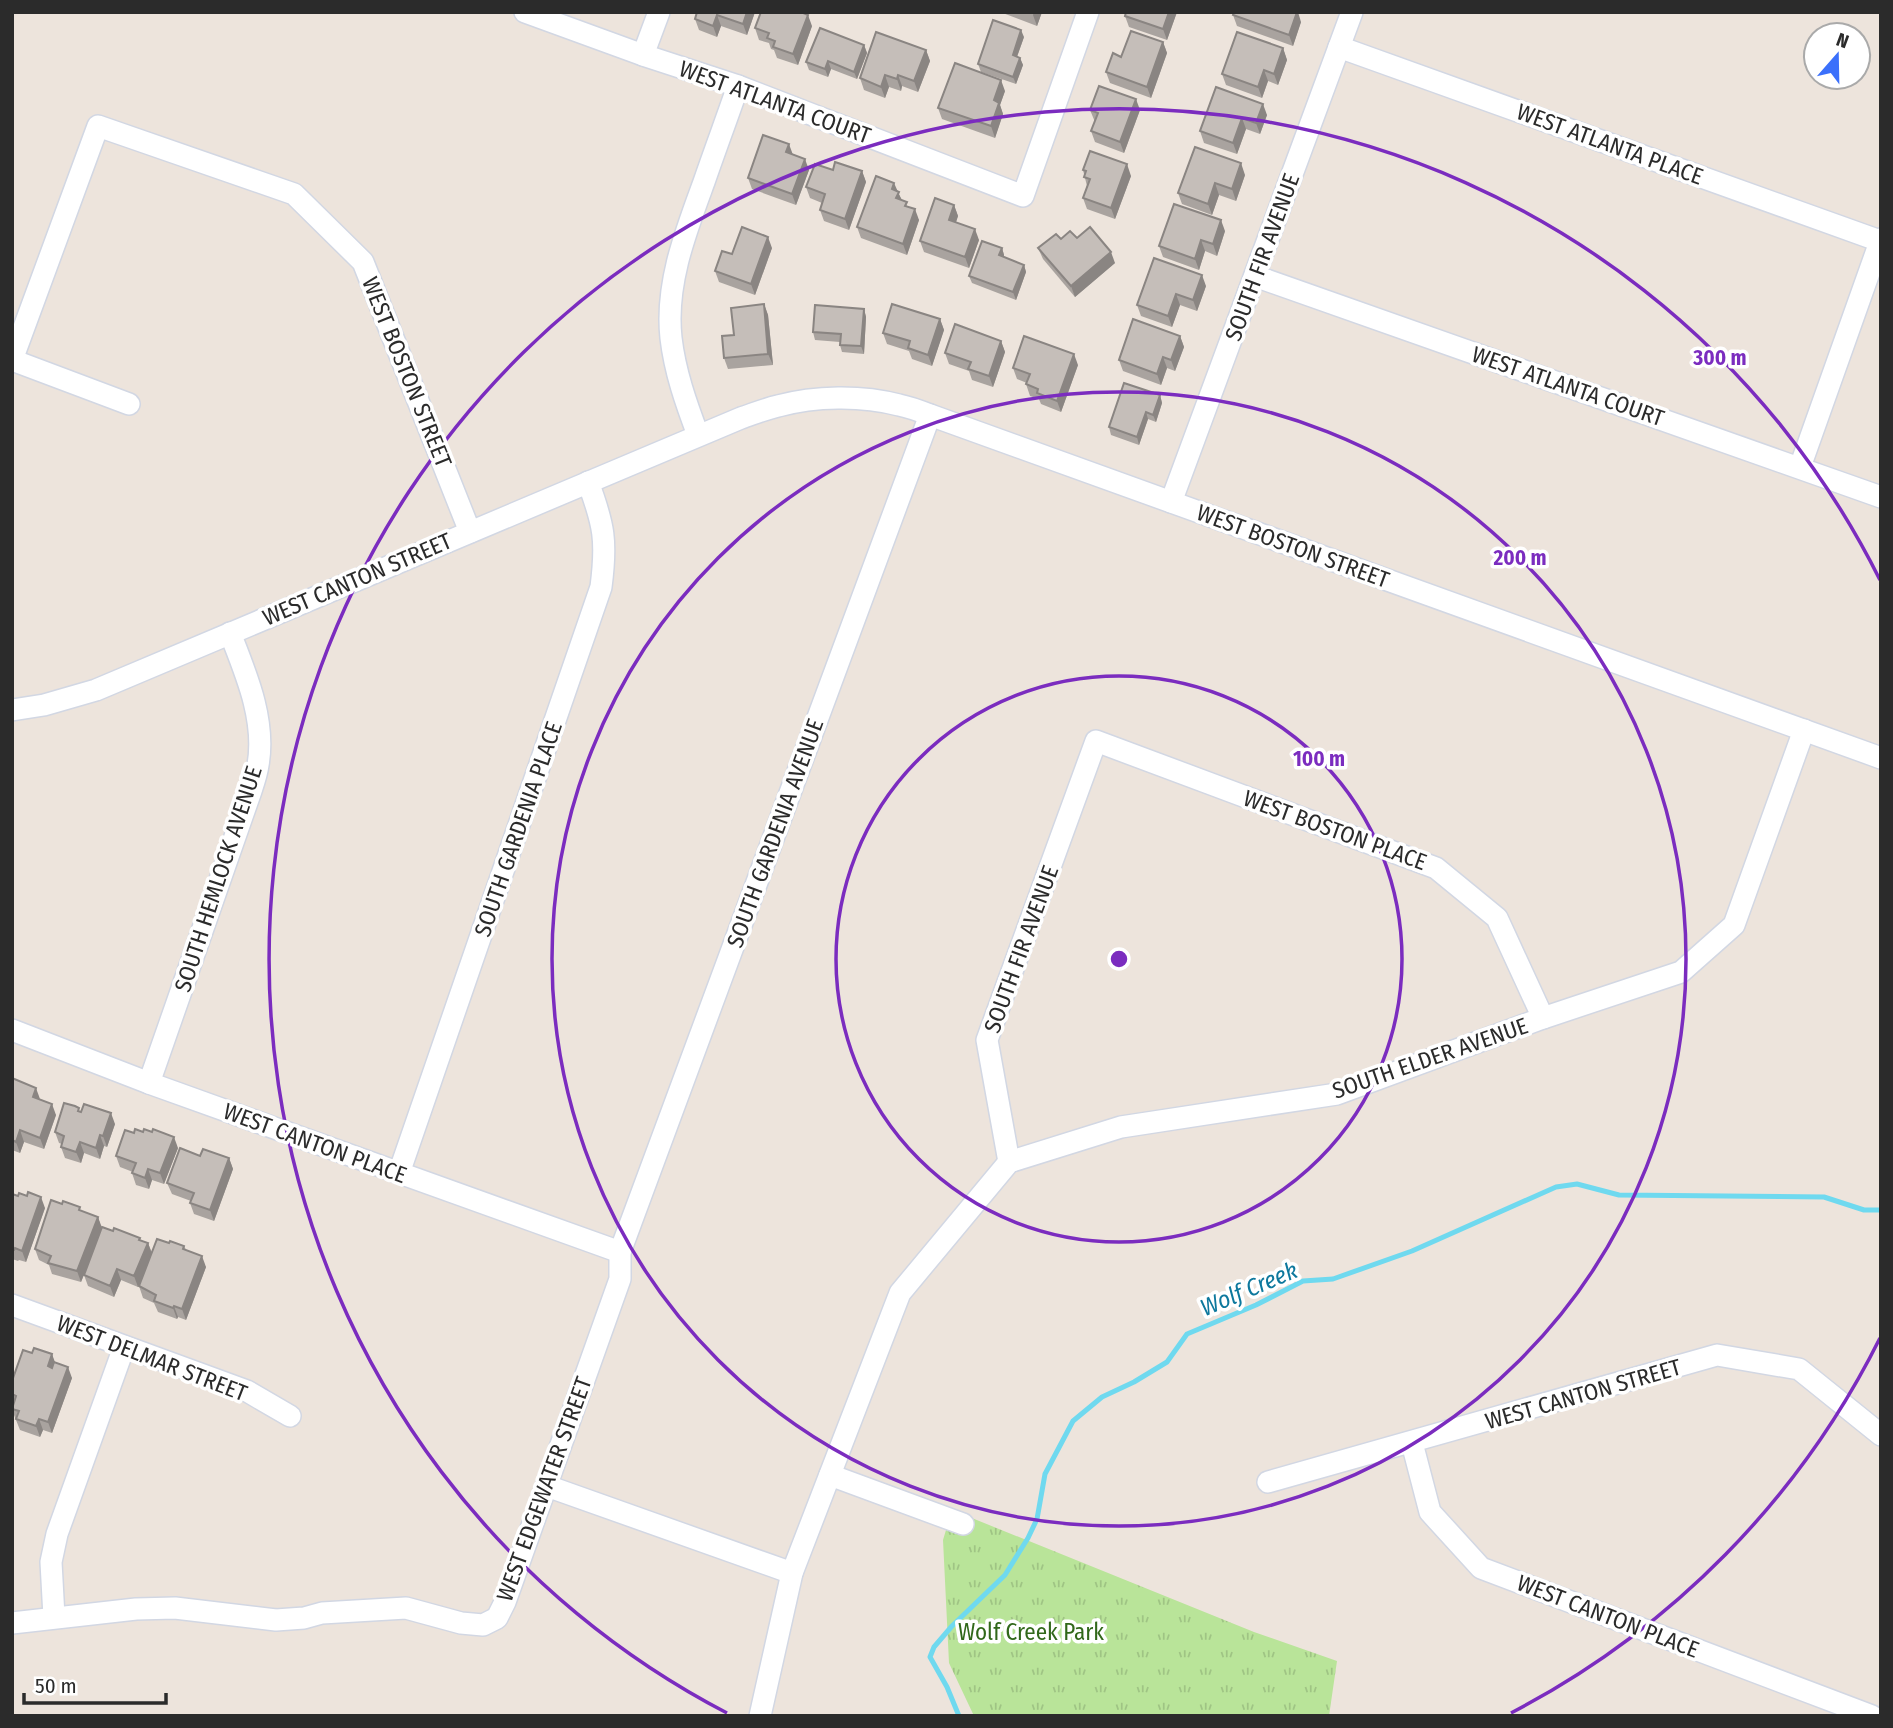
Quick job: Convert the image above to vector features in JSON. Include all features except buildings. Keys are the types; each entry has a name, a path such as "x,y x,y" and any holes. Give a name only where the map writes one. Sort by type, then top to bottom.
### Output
{"street":[{"name":"WEST ATLANTA COURT","path":"525,12 738,86 1023,196 1088,12"},
{"path":"643,55 659,12"},
{"name":"SOUTH FIR AVENUE","path":"1171,502 1352,12"},
{"name":"WEST ATLANTA PLACE","path":"1339,47 1880,240"},
{"path":"698,435 676,370 671,335 671,301 677,261 738,86"},
{"name":"WEST BOSTON STREET","path":"12,360 98,126 295,194 363,262 470,532"},
{"path":"1800,467 1880,240"},
{"name":"WEST ATLANTA COURT","path":"1255,275 1881,498"},
{"path":"12,360 129,404"},
{"name":"WEST BOSTON STREET","path":"698,435 779,405 828,399 886,402 930,415 1881,758"},
{"name":"SOUTH GARDENIA AVENUE","path":"620,1252 930,415"},
{"name":"WEST CANTON STREET","path":"12,710 44,705 96,690 698,435"},
{"name":"SOUTH GARDENIA PLACE","path":"399,1174 601,587 605,533 589,482"},
{"name":"SOUTH HEMLOCK AVENUE","path":"149,1083 251,791 258,763 258,718 230,633"},
{"name":"SOUTH ELDER AVENUE","path":"1009,1162 1121,1127 1337,1094 1543,1018 1681,972 1734,925 1804,730"},
{"name":"SOUTH FIR AVENUE","path":"1009,1162 987,1040 1096,741"},
{"name":"WEST BOSTON PLACE","path":"1096,741 1436,869 1497,918 1543,1018"},
{"name":"WEST CANTON PLACE","path":"12,1030 149,1083 620,1252"},
{"path":"760,1716 792,1573 900,1293 1009,1162"},
{"name":"WEST EDGEWATER STREET","path":"12,1623 136,1609 175,1608 276,1620 304,1618 323,1613 406,1608 461,1623 483,1625 496,1618 505,1602 620,1279 620,1252"},
{"name":"WEST DELMAR STREET","path":"12,1305 247,1391 290,1416"},
{"path":"54,1617 51,1562 57,1534 124,1347"},
{"name":"WEST CANTON STREET","path":"1268,1482 1717,1355 1799,1369 1881,1435"},
{"name":"WEST CANTON PLACE","path":"1412,1443 1430,1512 1481,1568 1872,1716"},
{"path":"830,1475 963,1524"},
{"path":"547,1486 792,1573"}],"green space":[{"name":"Wolf Creek Park","path":"952,1510 1254,1632 1337,1661 1329,1716 974,1716 949,1663 943,1540"}],"waterway":[{"name":"Wolf Creek","path":"959,1716 930,1657 934,1647 1005,1575 1028,1538 1037,1519 1045,1474 1073,1421 1102,1397 1167,1362 1187,1334 1256,1305 1303,1281 1333,1279 1412,1251 1556,1187 1577,1184 1619,1195 1824,1197 1864,1210 1881,1210"}]}
